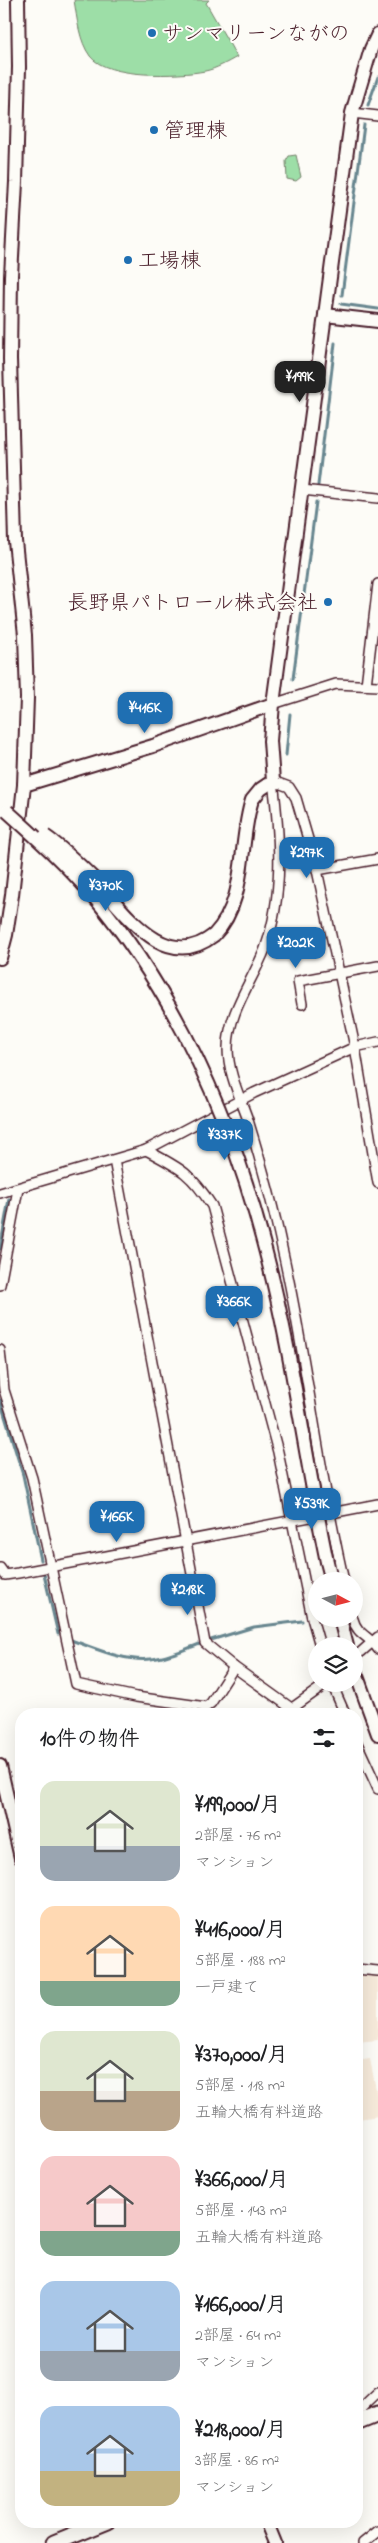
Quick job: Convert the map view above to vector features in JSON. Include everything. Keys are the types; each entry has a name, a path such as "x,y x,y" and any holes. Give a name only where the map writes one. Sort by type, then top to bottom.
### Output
{"main road":[{"path":"363,2420 378,2414"},
{"path":"54,2543 91,2528"}],"street":[{"path":"0,958 12,895 24,784 27,698 25,635 14,541 10,359 11,276 17,134 18,0"},
{"path":"342,1572 328,1515 282,1248 232,1072 228,1052 228,1031 232,1017 265,948 271,925 280,852 270,741 273,704 352,113 371,48 378,34"},
{"path":"352,113 378,116"},
{"path":"325,315 378,321"},
{"path":"302,490 378,498"},
{"path":"366,684 378,584"},
{"path":"24,784 154,746 336,684 378,686"},
{"path":"273,781 289,786 296,798 317,870 355,1047 376,1159 378,1183"},
{"path":"4,808 68,854 142,930 160,942 180,948 192,947 202,944 214,935 226,921 234,901 252,800 261,789 273,781"},
{"path":"4,808 66,866 119,929 168,1003 207,1078 239,1160 265,1249 283,1330 330,1572"},
{"path":"317,870 378,859"},
{"path":"302,1004 298,981 378,966"},
{"path":"0,1193 146,1150 241,1101 355,1047 378,1042"},
{"path":"146,1150 186,1173 197,1183 212,1206 278,1452 317,1637"},
{"path":"114,1160 205,1643 284,1708"},
{"path":"0,1286 18,1189"},
{"path":"0,1350 4,1390 32,1478 76,1684 136,1697 206,1707 211,1703 234,1667"},
{"path":"0,1568 5,1575 292,1522 378,1504"},
{"path":"356,1628 361,1635 376,1642"},
{"path":"363,1651 376,1642"},
{"path":"292,1708 315,1692"},
{"path":"335,1692 342,1708"},
{"path":"363,1692 378,1734"},
{"path":"363,1756 378,1789"},
{"path":"0,1766 15,1832"},
{"path":"363,1970 378,1971"},
{"path":"363,2407 378,2392"},
{"path":"269,2528 275,2543"},
{"path":"363,2543 378,2531"}],"shaded area":[{"path":"363,1975 378,1976 378,2040 363,2041"},
{"path":"370,2059 378,2100 378,2116 363,2118 363,2060"}],"green space":[{"name":"サンマリーンながの","path":"74,0 209,0 206,3 237,57 213,69 193,73 162,75 111,69 99,63 86,50 79,29"},
{"path":"296,155 301,177 296,181 287,179 286,161 289,156"}],"waterway":[{"path":"368,105 378,77"},
{"path":"342,295 364,125"},
{"path":"341,304 378,309"},
{"path":"318,485 335,343"},
{"path":"293,679 316,502"},
{"path":"286,755 290,714"},
{"path":"0,1249 9,1199"},
{"path":"0,1400 23,1475 41,1560"},
{"path":"44,1574 58,1634"},
{"path":"211,1640 254,1627 302,1621"},
{"path":"71,1640 131,1659 163,1657 200,1644"}],"place":[{"name":"サンマリーンながの","path":"152,33"},
{"name":"管理棟","path":"154,130"},
{"name":"工場棟","path":"128,260"},
{"name":"長野県パトロール株式会社","path":"328,602"}]}
